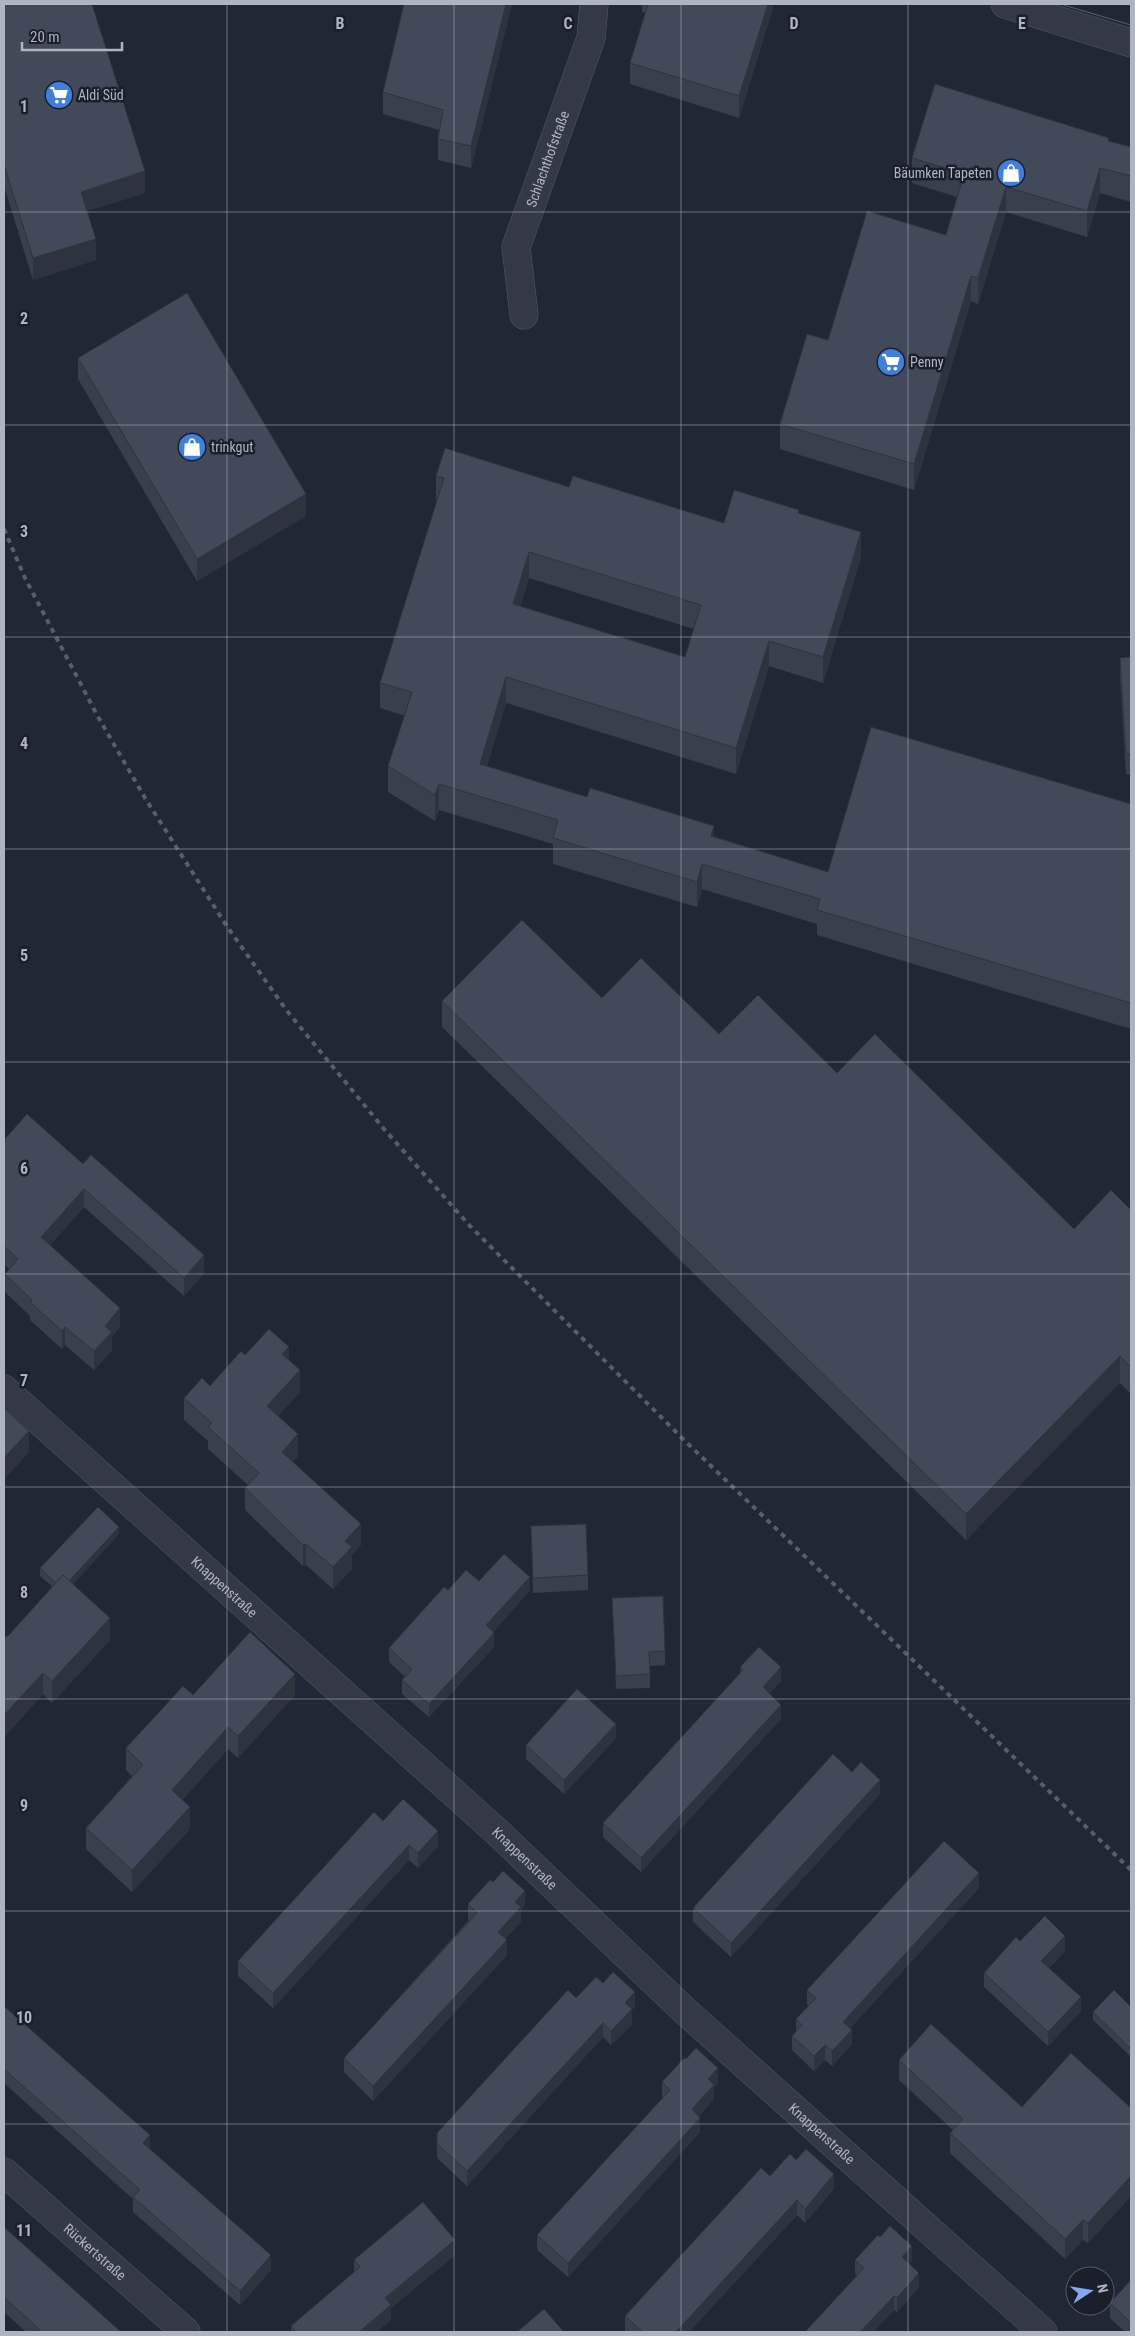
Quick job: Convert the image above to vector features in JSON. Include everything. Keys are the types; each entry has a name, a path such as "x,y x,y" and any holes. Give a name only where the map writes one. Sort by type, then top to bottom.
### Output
{"street":[{"name":"Schlachthofstraße","path":"524,315 516,247 591,38 594,4"},
{"path":"1005,4 1131,44"},
{"name":"Knappenstraße","path":"4,1389 496,1830 684,2010 1043,2332"},
{"name":"Rückertstraße","path":"4,2172 186,2332"}],"building":[{"name":"Aldi Süd","path":"4,4 92,4 145,171 81,192 96,239 33,258 4,165"},
{"path":"404,4 506,4 471,146 438,139 443,110 383,92"},
{"path":"648,4 768,4 739,96 630,63"},
{"path":"935,84 1109,138 1108,141 1131,147 1131,176 1100,168 1087,211 1006,187 978,278 971,276 914,464 780,424 807,334 828,340 867,211 946,235 964,174 912,158"},
{"name":"trinkgut","path":"187,293 306,494 197,559 78,358"},
{"path":"445,448 569,487 573,476 724,523 734,490 799,510 798,513 861,532 823,657 769,641 736,748 506,677 480,764 587,797 590,788 714,826 711,836 828,872 871,727 1131,804 1131,1003 817,910 820,899 702,864 697,882 553,838 558,820 439,784 435,795 388,766 412,692 380,683 444,478 436,476","holes":["529,552 701,605 685,657 513,604"]},
{"path":"1131,657 1131,755 1126,753 1120,658"},
{"path":"522,920 602,998 641,958 719,1034 758,995 837,1073 875,1034 1074,1229 1111,1190 1131,1210 1131,1367 1120,1356 966,1514 442,1001"},
{"path":"27,1114 83,1164 91,1155 204,1255 184,1278 84,1189 41,1237 120,1308 105,1326 112,1332 94,1351 65,1327 62,1331 30,1302 32,1300 5,1274 18,1259 4,1246 4,1140"},
{"path":"269,1329 289,1347 282,1354 300,1370 267,1406 298,1434 282,1452 361,1524 345,1541 352,1547 333,1567 306,1544 303,1545 245,1488 259,1473 208,1427 212,1423 184,1398 202,1378 210,1386 241,1351 245,1355"},
{"path":"4,1408 29,1431 4,1458"},
{"path":"98,1507 119,1527 69,1581 63,1575 56,1583 40,1568"},
{"path":"586,1524 588,1575 533,1578 531,1526"},
{"path":"504,1554 530,1577 486,1625 494,1633 429,1704 402,1680 412,1669 389,1648 444,1587 448,1590 466,1570 479,1581"},
{"path":"63,1575 110,1618 52,1681 43,1673 4,1715 4,1638 9,1635"},
{"path":"663,1596 665,1651 649,1652 650,1674 616,1676 612,1598"},
{"path":"250,1632 295,1674 238,1736 228,1727 172,1790 190,1807 132,1870 86,1828 143,1765 126,1748 183,1686 193,1695"},
{"path":"759,1647 781,1667 763,1687 781,1705 641,1858 603,1823 743,1670 740,1667"},
{"path":"577,1689 616,1724 564,1780 526,1745"},
{"path":"833,1754 852,1772 861,1762 880,1780 731,1943 693,1908"},
{"path":"403,1799 438,1831 418,1853 409,1845 273,1993 238,1961 374,1812 383,1821"},
{"path":"944,1841 979,1873 843,2022 852,2030 832,2051 825,2045 814,2056 792,2036 802,2025 796,2019 816,1998 807,1990"},
{"path":"503,1871 525,1891 515,1902 521,1907 498,1932 507,1940 373,2086 344,2058 477,1913 468,1904 490,1880 493,1882"},
{"path":"1045,1916 1065,1936 1041,1961 1081,1997 1048,2032 984,1973 1016,1937 1020,1941"},
{"path":"613,1972 635,1992 625,2003 632,2009 611,2031 603,2023 467,2171 437,2144 437,2133 568,1990 576,1998 596,1977 603,1983"},
{"path":"1114,1990 1131,2007 1131,2049 1093,2012"},
{"path":"4,2006 150,2135 143,2143 271,2255 240,2291 133,2197 140,2190 4,2069"},
{"path":"931,2024 1022,2107 1071,2053 1131,2108 1131,2176 1088,2223 1083,2220 1065,2239 950,2133 963,2119 899,2060"},
{"path":"696,2048 718,2068 708,2079 714,2085 692,2109 700,2118 568,2263 537,2235 670,2090 662,2082"},
{"path":"806,2149 834,2174 805,2209 797,2200 676,2332 643,2332 625,2316 761,2168 770,2176 790,2154 796,2160"},
{"path":"423,2202 455,2240 385,2298 391,2305 359,2332 296,2332 291,2326 360,2267 354,2260"},
{"path":"890,2226 912,2246 902,2257 919,2273 897,2298 894,2296 860,2332 805,2332 864,2268 855,2260 878,2235 880,2237"},
{"path":"4,2227 121,2332 42,2332 4,2297"},
{"path":"1131,2280 1131,2323 1115,2308 1115,2298"},
{"path":"544,2309 564,2332 517,2332"}],"tram line":[{"path":"1060,4 1131,25"},
{"path":"1125,4 1131,5"}],"railway":[{"path":"4,529 25,578 97,715 145,798 226,925 287,1011 384,1129 470,1226 684,1440 1131,1870"}],"place":[{"name":"Aldi Süd","path":"59,95"},
{"name":"Bäumken Tapeten","path":"1011,173"},
{"name":"Penny","path":"891,362"},
{"name":"trinkgut","path":"192,447"}]}
